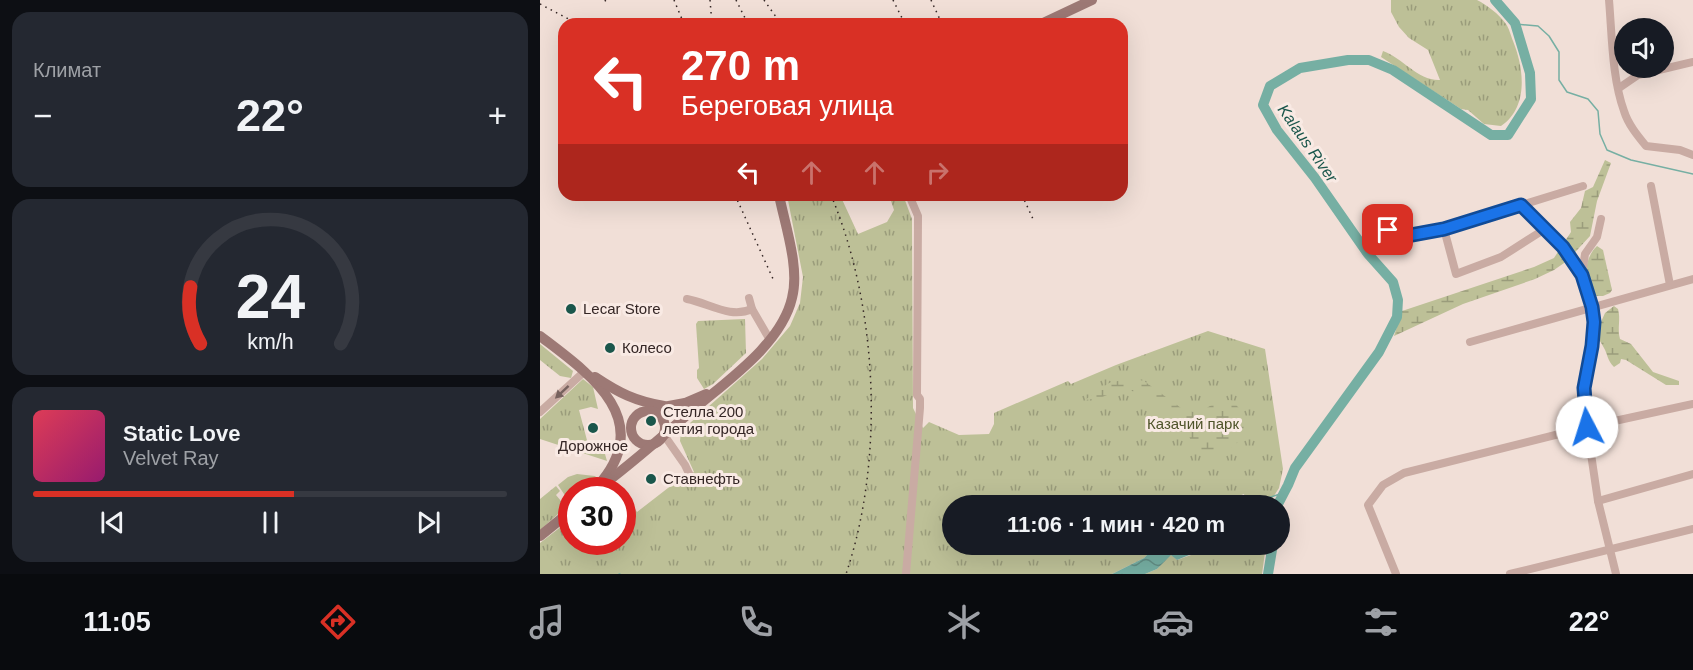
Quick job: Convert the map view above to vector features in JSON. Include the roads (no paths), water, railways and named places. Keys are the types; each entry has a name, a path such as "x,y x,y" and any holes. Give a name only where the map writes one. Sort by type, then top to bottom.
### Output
{"main road":[{"path":"1054,18 1092,0"},
{"path":"612,477 720,387 770,340 782,324 789,310 794,285 793,262 780,201"},
{"path":"540,336 585,371 616,391 631,398 664,406"},
{"path":"585,371 606,394 618,415 642,444 653,444 664,433 663,422 657,414 647,411"},
{"path":"619,447 631,431 636,415 664,406 686,403 720,387"},
{"path":"605,477 614,466 619,447 621,427 618,415"},
{"path":"540,536 558,521"}],"street":[{"path":"1609,0 1619,88 1624,111 1633,130 1646,146 1680,150 1693,155"},
{"path":"1619,88 1638,75 1693,62"},
{"path":"1378,211 1388,230 1406,236 1444,229 1583,186"},
{"path":"1651,186 1670,285"},
{"path":"906,574 920,408 917,384 918,216 912,201"},
{"path":"1521,205 1563,247 1582,275 1592,307 1594,322 1592,346 1584,388 1587,427 1598,501 1616,574"},
{"path":"1582,275 1585,254 1597,237 1601,219"},
{"path":"1444,229 1456,274 1501,257 1545,229"},
{"path":"1470,342 1693,279"},
{"path":"749,298 752,309 770,340"},
{"path":"687,299 726,311 742,313 752,309"},
{"path":"540,412 585,371"},
{"path":"1396,574 1368,505 1383,485 1404,473 1587,427 1693,404"},
{"path":"661,438 685,465 693,482"},
{"path":"1598,501 1693,474"},
{"path":"1510,574 1693,529"}],"water":[{"path":"1147,555 1171,555 1157,569 1145,574 1112,574"},
{"path":"1171,555 1189,555 1177,560"}],"waterway":[{"name":"Kalaus River","path":"1283,495 1295,468 1379,352 1397,317 1398,300 1393,282 1368,254 1315,178 1277,130 1263,105 1270,86 1300,68 1348,60 1369,60 1393,70 1491,135 1508,135 1531,99 1530,73 1515,23 1495,0"},
{"path":"1515,24 1538,26 1549,36 1559,52 1559,80 1567,92 1588,99 1598,111 1600,134 1607,150 1631,160 1693,174"},
{"path":"1277,495 1283,493"},
{"name":"Kalaus River","path":"1268,574 1271,555"}],"railway":[{"path":"605,0 607,4"},
{"path":"674,0 682,18"},
{"path":"710,0 712,18"},
{"path":"736,0 745,18"},
{"path":"764,0 777,18"},
{"path":"893,0 902,18"},
{"path":"931,0 939,18"},
{"path":"540,4 567,18"},
{"path":"738,201 774,281"},
{"path":"833,201 847,239 859,285 867,334 871,383 871,433 867,482 846,574"},
{"path":"1025,201 1033,219"}],"place":[{"name":"Lecar Store","path":"571,309"},
{"name":"Колесо","path":"610,348"},
{"name":"Стелла 200 летия города","path":"651,421"},
{"name":"Дорожное","path":"593,428"},
{"name":"Ставнефть","path":"651,479"}],"park label":[{"name":"Казачий парк","path":"1193,424"}]}
